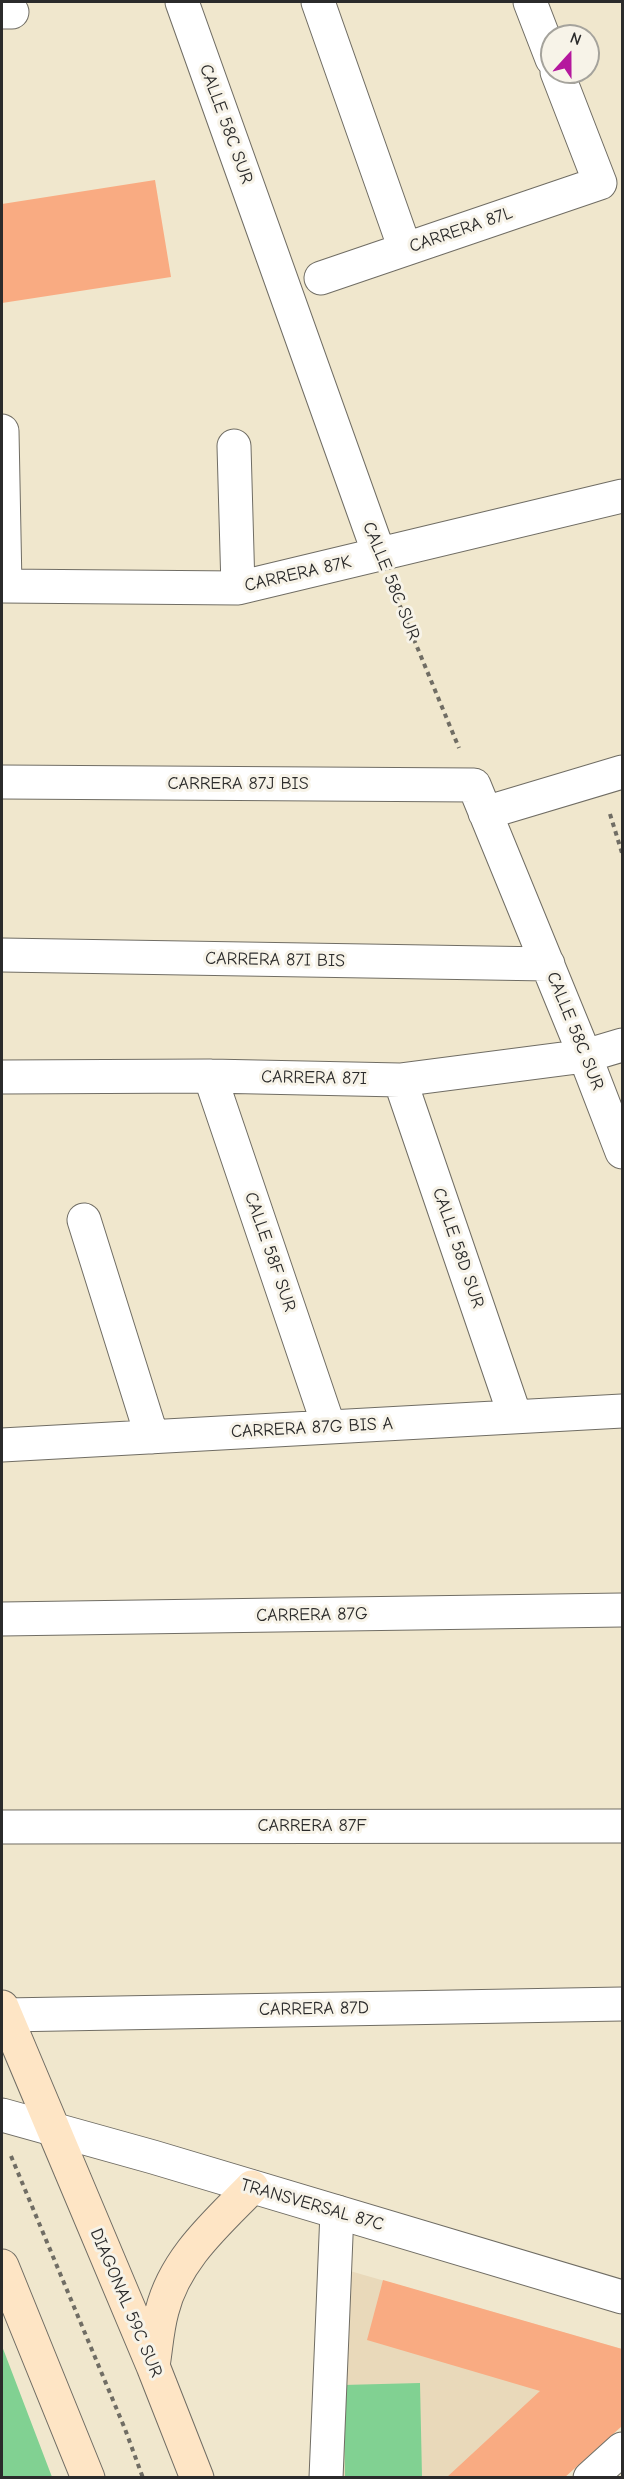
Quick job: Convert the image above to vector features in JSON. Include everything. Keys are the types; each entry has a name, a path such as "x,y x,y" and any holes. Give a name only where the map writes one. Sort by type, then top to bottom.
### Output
{"main road":[{"name":"DIAGONAL 59C SUR","path":"3,2011 153,2366 197,2478"},
{"path":"153,2366 162,2312 172,2282 182,2264 208,2232 252,2187"},
{"path":"2,2266 88,2478"}],"street":[{"name":"CALLE 58C SUR","path":"182,2 379,554"},
{"path":"318,2 405,249"},
{"path":"530,2 540,28"},
{"name":"CARRERA 87L","path":"321,278 600,183 562,84"},
{"path":"2,431 3,586"},
{"path":"234,446 238,588"},
{"name":"CARRERA 87K","path":"3,586 238,588 622,496"},
{"name":"CARRERA 87J BIS","path":"2,782 479,799 622,772"},
{"name":"CALLE 58C SUR","path":"479,799 548,964 622,1152"},
{"name":"CARRERA 87I BIS","path":"2,955 548,964"},
{"name":"CARRERA 87I","path":"2,1077 210,1076 400,1080 585,1056 622,1045"},
{"name":"CALLE 58F SUR","path":"210,1076 329,1427"},
{"name":"CALLE 58D SUR","path":"400,1080 515,1416"},
{"path":"84,1220 152,1437"},
{"name":"CARRERA 87G BIS A","path":"2,1445 622,1411"},
{"name":"CARRERA 87G","path":"2,1619 622,1610"},
{"name":"CARRERA 87F","path":"2,1827 622,1826"},
{"name":"CARRERA 87D","path":"3,2011 622,2004"},
{"name":"TRANSVERSAL 87C","path":"2,2115 53,2128 622,2297"},
{"path":"326,2478 337,2212"},
{"path":"590,2478 622,2449"}],"path":[{"name":"CALLE 58C SUR","path":"379,554 479,799"},
{"path":"11,2157 125,2429 143,2478"}],"shaded area":[{"path":"350,2271 622,2349 622,2426 564,2477 339,2478"}],"green space":[{"path":"2,2346 52,2477 2,2477"},
{"path":"420,2383 422,2477 345,2477 343,2385"}],"building":[{"path":"155,180 171,277 2,303 2,204"},
{"path":"383,2280 622,2349 622,2426 564,2478 446,2478 540,2391 367,2340"}]}
